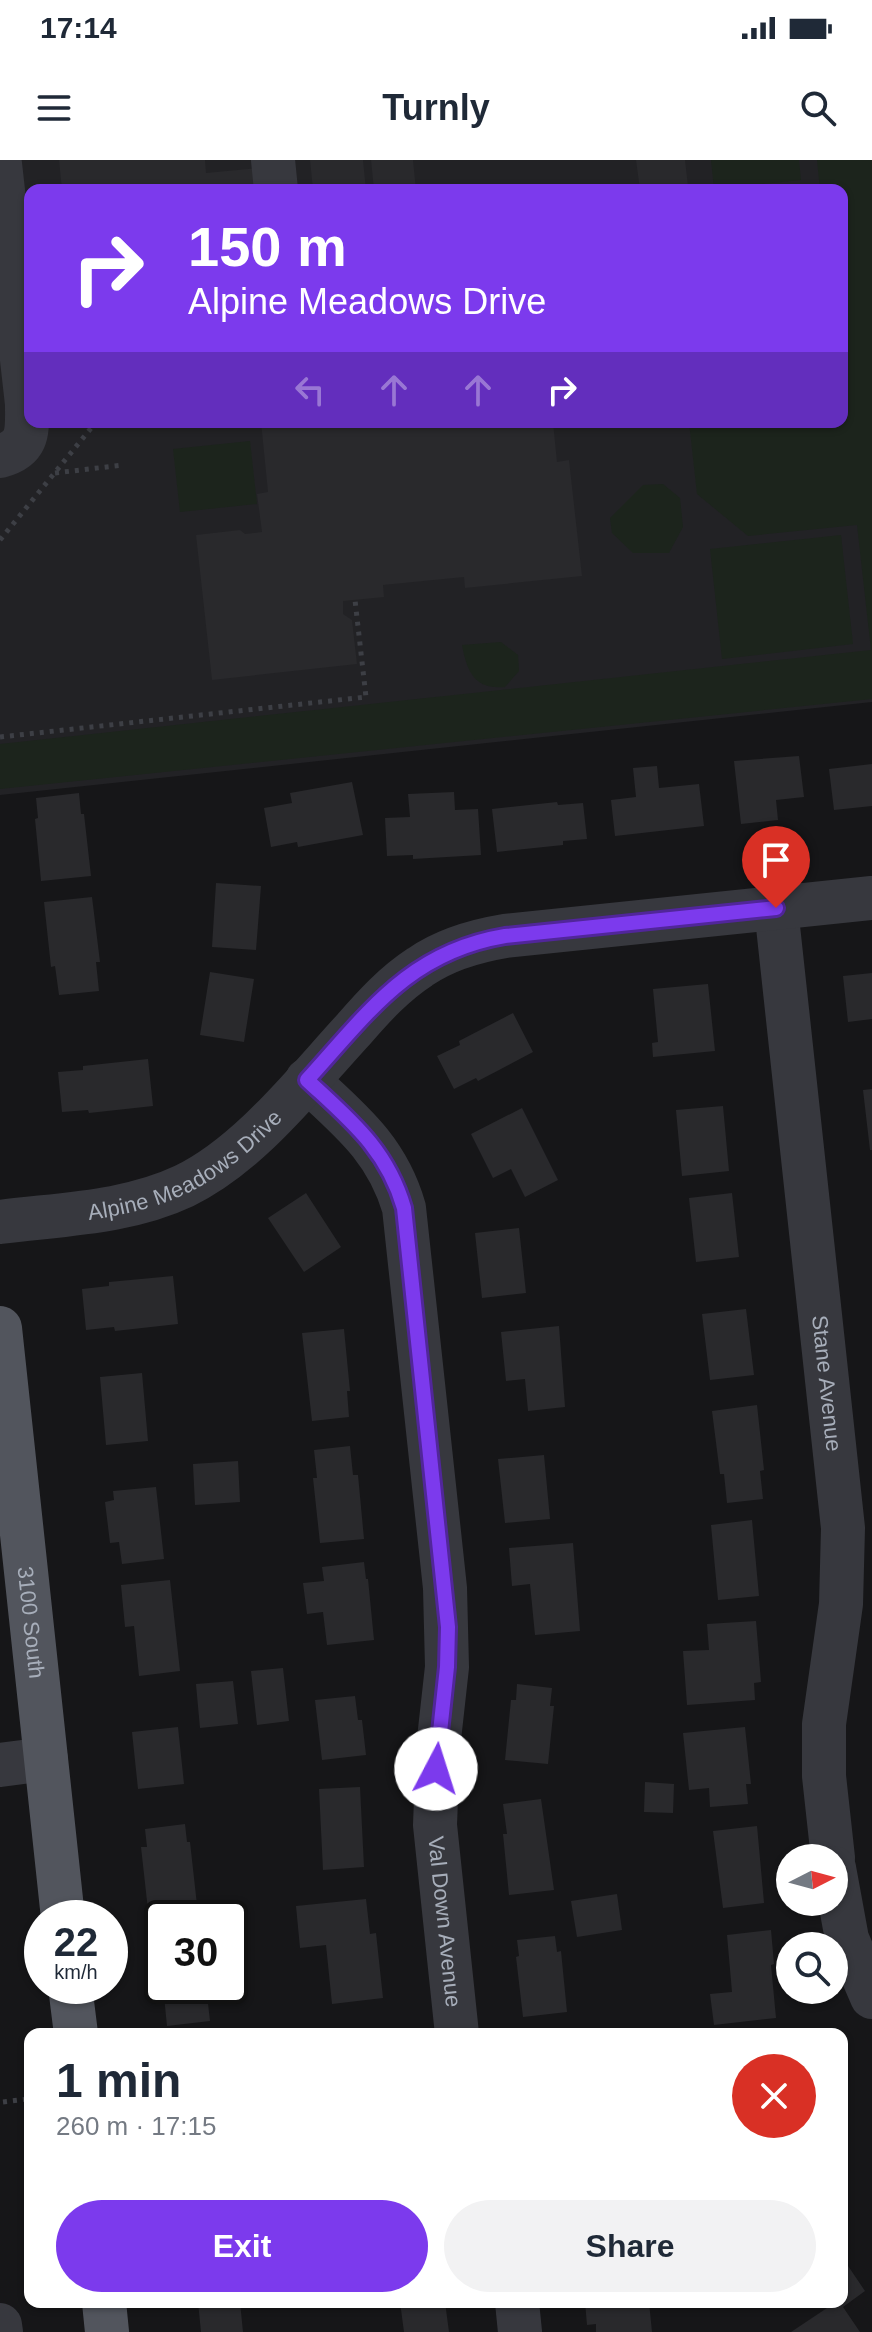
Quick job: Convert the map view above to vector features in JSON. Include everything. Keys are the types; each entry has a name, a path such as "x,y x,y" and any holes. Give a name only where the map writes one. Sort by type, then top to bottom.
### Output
{"main road":[{"name":"3100 South","path":"0,1328 61,1900"},
{"path":"72,2004 75,2028"}],"street":[{"path":"273,160 275,184"},
{"path":"0,164 24,377"},
{"path":"0,456 16,450 26,439 27,428"},
{"name":"Alpine Meadows Drive","path":"0,1222 110,1209 150,1200 186,1185 239,1148 393,987 448,951 505,936 872,898"},
{"name":"Stane Avenue","path":"776,908 843,1528 841,1604 824,1724 825,1790 831,1844"},
{"name":"Val Down Avenue","path":"307,1080 366,1135 378,1151 398,1186 405,1219 445,1588 447,1667 438,1748 435,1825 456,2028"},
{"path":"0,1765 46,1759"},
{"path":"843,1916 847,1939 872,1997"},
{"path":"518,2308 520,2332"},
{"path":"0,2325 1,2332"}],"path":[{"path":"0,540 91,428"},
{"path":"39,475 123,465"},
{"path":"0,737 366,697 355,600"},
{"path":"3,2102 24,2099"}],"shaded area":[{"path":"0,160 872,160 872,702 0,795"},
{"path":"711,160 799,160 801,180 713,184"},
{"path":"817,160 872,160 872,699 0,789 0,744 871,650 857,525 748,536 697,494 690,428 848,428 848,184 819,184"},
{"path":"250,441 257,504 180,512 173,449"},
{"path":"663,484 680,498 683,527 669,553 633,553 612,533 610,518 643,485"},
{"path":"841,535 853,644 722,659 710,549"},
{"path":"501,642 518,655 519,671 505,687 486,686 470,671 462,645"}],"building":[{"path":"59,160 205,160 206,173 258,168 259,184 61,184"},
{"path":"310,160 363,160 365,184 312,184"},
{"path":"371,160 413,160 415,184 373,184"},
{"path":"636,160 685,160 688,184 639,184"},
{"path":"262,428 554,428 557,462 569,460 582,576 465,588 464,577 383,585 384,597 343,601 343,614 352,620 357,664 212,680 196,535 240,530 245,534 262,532 257,494 268,492"},
{"path":"799,756 804,797 776,800 778,820 741,824 734,761"},
{"path":"872,764 872,806 834,810 829,769"},
{"path":"657,766 659,788 699,784 704,826 615,836 611,800 636,797 633,768"},
{"path":"352,782 363,835 298,847 297,842 271,847 264,808 292,803 290,793"},
{"path":"454,792 455,810 478,809 481,855 413,859 413,855 387,856 385,818 410,817 408,794"},
{"path":"79,793 91,876 41,881 36,798"},
{"path":"557,802 558,805 583,803 587,839 563,841 563,845 497,852 492,809"},
{"path":"216,883 261,886 256,950 212,947"},
{"path":"92,897 100,962 96,962 99,991 59,995 55,966 51,967 44,902"},
{"path":"210,972 254,979 244,1042 200,1035"},
{"path":"872,973 872,1019 848,1022 843,976"},
{"path":"708,984 715,1051 653,1057 652,1043 658,1042 653,989"},
{"path":"513,1013 533,1052 478,1081 476,1078 454,1089 437,1056"},
{"path":"148,1059 153,1106 89,1113 88,1110 62,1112 58,1072"},
{"path":"872,1089 872,1150 870,1150 863,1090"},
{"path":"723,1106 729,1171 682,1176 676,1110"},
{"path":"522,1108 558,1180 525,1197 511,1169 493,1178 471,1134"},
{"path":"306,1193 341,1247 304,1272 268,1218"},
{"path":"732,1193 739,1257 696,1262 689,1198"},
{"path":"519,1228 526,1293 482,1298 475,1233"},
{"path":"173,1276 178,1324 115,1331 114,1327 86,1330 82,1289 109,1286 109,1282"},
{"path":"746,1309 754,1375 710,1380 702,1314"},
{"path":"559,1326 565,1407 528,1411 525,1379 506,1381 501,1332"},
{"path":"344,1329 350,1391 347,1391 349,1417 312,1421 302,1333"},
{"path":"142,1373 148,1441 106,1445 100,1377"},
{"path":"757,1405 764,1470 760,1471 763,1499 727,1503 712,1411"},
{"path":"350,1446 353,1475 358,1475 364,1539 320,1543 313,1478 317,1478 314,1450"},
{"path":"544,1455 550,1519 505,1523 498,1459"},
{"path":"238,1461 240,1502 195,1505 193,1464"},
{"path":"156,1487 164,1559 122,1564 119,1542 110,1543 105,1502 114,1500 113,1491"},
{"path":"752,1520 759,1596 718,1600 711,1525"},
{"path":"573,1543 580,1631 535,1635 530,1584 512,1586 509,1548"},
{"path":"364,1562 374,1640 327,1645 323,1612 307,1614 303,1583 324,1581 322,1567"},
{"path":"170,1580 180,1671 139,1676 134,1626 125,1627 121,1585"},
{"path":"756,1621 761,1682 754,1683 755,1700 687,1705 683,1651 709,1650 707,1624"},
{"path":"283,1668 289,1721 257,1725 251,1671"},
{"path":"233,1681 238,1724 200,1728 196,1684"},
{"path":"517,1684 552,1688 550,1706 554,1706 548,1764 505,1760 511,1700 516,1700"},
{"path":"355,1696 358,1720 362,1720 366,1755 322,1760 315,1700"},
{"path":"178,1727 184,1784 138,1789 132,1732"},
{"path":"745,1727 751,1784 746,1784 748,1804 710,1807 709,1788 689,1790 683,1733"},
{"path":"645,1782 674,1784 673,1813 644,1812"},
{"path":"360,1787 364,1867 323,1870 319,1789"},
{"path":"541,1799 554,1890 509,1895 503,1804"},
{"path":"185,1824 196,1900 147,1900 141,1847 147,1847 145,1829"},
{"path":"757,1826 764,1903 723,1908 713,1831"},
{"path":"617,1894 622,1930 577,1937 571,1901"},
{"path":"366,1899 370,1934 376,1933 383,1998 332,2004 326,1945 300,1948 296,1906"},
{"path":"771,1930 776,2018 714,2025 710,1994 732,1992 727,1935"},
{"path":"555,1936 557,1952 561,1951 567,2012 523,2017 517,1940"},
{"path":"165,2004 208,2004 210,2021 167,2026"},
{"path":"848,2266 865,2291 848,2303"},
{"path":"199,2308 241,2308 243,2332 201,2332"},
{"path":"401,2308 446,2308 449,2332 404,2332"},
{"path":"586,2308 650,2308 652,2332 596,2332 596,2324 587,2325"},
{"path":"827,2308 844,2308 860,2332 791,2332"}],"route":[{"path":"436,1769 448,1627 404,1208 389,1168 366,1135 307,1080 393,987 448,951 505,936 776,908"}]}
